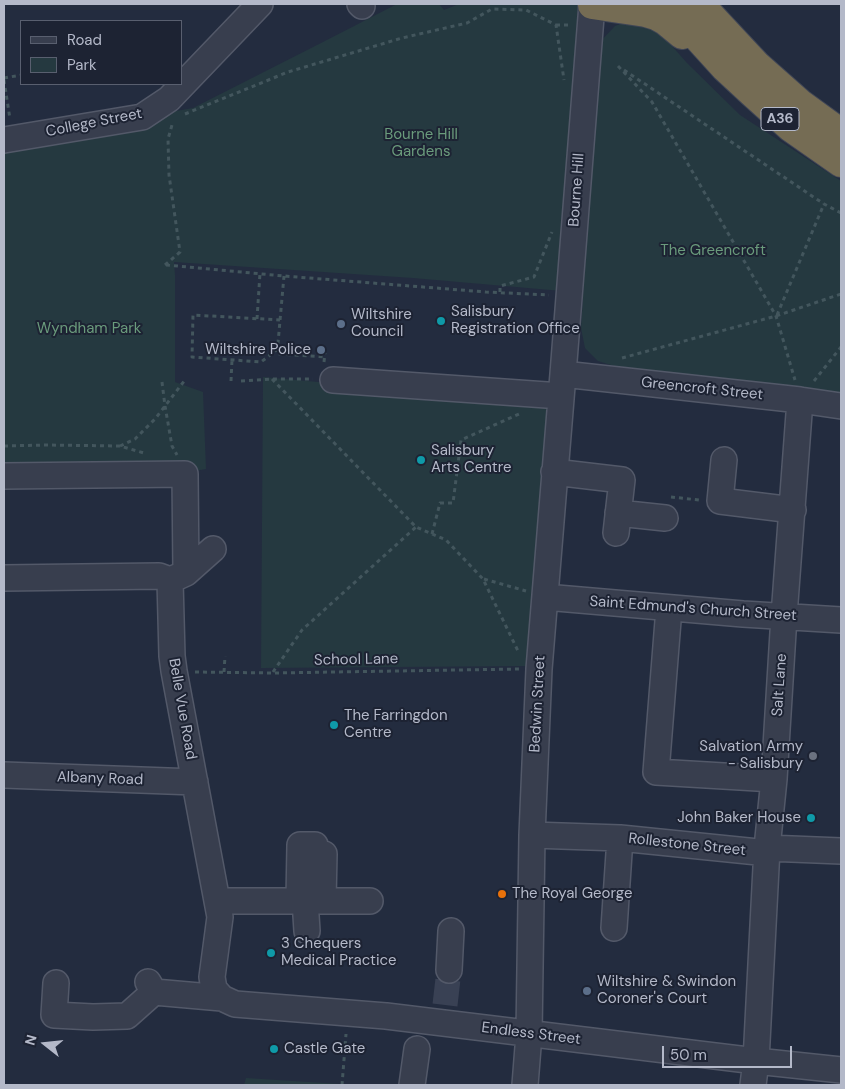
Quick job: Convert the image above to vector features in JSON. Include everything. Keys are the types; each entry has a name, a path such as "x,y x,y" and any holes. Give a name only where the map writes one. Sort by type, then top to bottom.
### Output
{"highway":[{"path":"592,4 635,10 656,16 725,68"},
{"name":"A36","path":"667,4 725,68 752,93 791,128 841,162"},
{"name":"A36","path":"700,4 757,66 800,103 841,133"},
{"path":"800,103 841,122"}],"street":[{"name":"College Street","path":"8,139 142,117 169,99 260,4"},
{"name":"Bourne Hill","path":"562,385 592,4"},
{"name":"Greencroft Street","path":"329,368 800,400 841,406"},
{"name":"Bedwin Street","path":"525,1085 529,1034 533,669 545,596 562,385"},
{"name":"Salt Lane","path":"755,1073 766,848 774,779 800,400"},
{"path":"724,460 720,501 793,510"},
{"path":"554,472 622,480 617,523 667,508"},
{"path":"4,476 185,474"},
{"name":"Belle Vue Road","path":"185,474 172,656 220,917 212,978 214,989 222,998"},
{"path":"4,578 178,576 212,549"},
{"name":"Saint Edmund's Church Street","path":"545,596 742,614 841,620"},
{"path":"669,608 656,772 774,779"},
{"name":"Albany Road","path":"4,775 195,782"},
{"name":"Rollestone Street","path":"532,835 620,838 758,852 766,848 841,851"},
{"path":"614,928 620,838"},
{"path":"307,931 309,900 320,850"},
{"path":"217,901 370,900"},
{"path":"449,970 452,931"},
{"name":"Endless Street","path":"56,983 54,1015 127,1016 151,987 222,998 235,1004 348,1013 429,1026 529,1034 755,1073 841,1070"},
{"path":"412,1085 429,1026"}],"path":[{"path":"183,115 288,72 402,38 467,23 492,9 526,10 556,24 564,87"},
{"path":"587,62 618,66 824,204 841,213"},
{"path":"618,66 652,102 776,316 800,400"},
{"path":"8,139 4,79 20,75"},
{"path":"177,120 172,125 168,139 169,175 180,252 165,265 284,276 569,296"},
{"path":"776,316 824,204"},
{"path":"500,292 500,286 534,277 552,231"},
{"path":"257,319 260,274"},
{"path":"284,276 278,354 329,368"},
{"path":"619,359 776,316 841,294"},
{"path":"278,349 261,362 192,357 193,315 280,320"},
{"path":"800,400 841,347"},
{"path":"231,381 232,360"},
{"path":"241,381 272,379 329,368"},
{"path":"272,379 416,527 446,540 483,579 533,669"},
{"path":"120,446 134,438 155,419 185,380"},
{"path":"162,382 172,446 185,474"},
{"path":"432,534 440,503 453,503 461,440 524,412"},
{"path":"4,446 120,446 148,454"},
{"path":"667,508 720,501"},
{"path":"273,673 302,630 416,527"},
{"path":"483,579 545,596"},
{"path":"224,656 224,672"},
{"name":"School Lane","path":"174,671 273,673 533,669"},
{"path":"342,1085 348,1013"}],"green space":[{"name":"Bourne Hill Gardens","path":"397,4 439,4 444,10 459,4 578,4 562,291 413,278 174,262 175,382 203,392 206,469 189,472 4,470 4,147 153,122 176,111 193,108"},
{"name":"The Greencroft","path":"649,20 687,63 740,115 841,181 841,398 624,369 598,361 585,348 581,328 599,43 615,26 628,21"},
{"path":"263,377 551,403 529,666 261,668"},
{"path":"246,1078 340,1084 340,1085 244,1085"}],"tunnel":[{"path":"445,1005 449,970"}],"place":[{"name":"Salisbury Registration Office","path":"441,321"},
{"name":"Wiltshire Council","path":"341,324"},
{"name":"Wiltshire Police","path":"321,350"},
{"name":"Salisbury Arts Centre","path":"421,460"},
{"name":"The Farringdon Centre","path":"334,725"},
{"name":"Salvation Army - Salisbury","path":"813,756"},
{"name":"John Baker House","path":"811,818"},
{"name":"The Royal George","path":"502,894"},
{"name":"3 Chequers Medical Practice","path":"271,953"},
{"name":"Wiltshire & Swindon Coroner's Court","path":"587,991"},
{"name":"Castle Gate","path":"274,1049"}],"park label":[{"name":"Wyndham Park","path":"89,329"}]}
